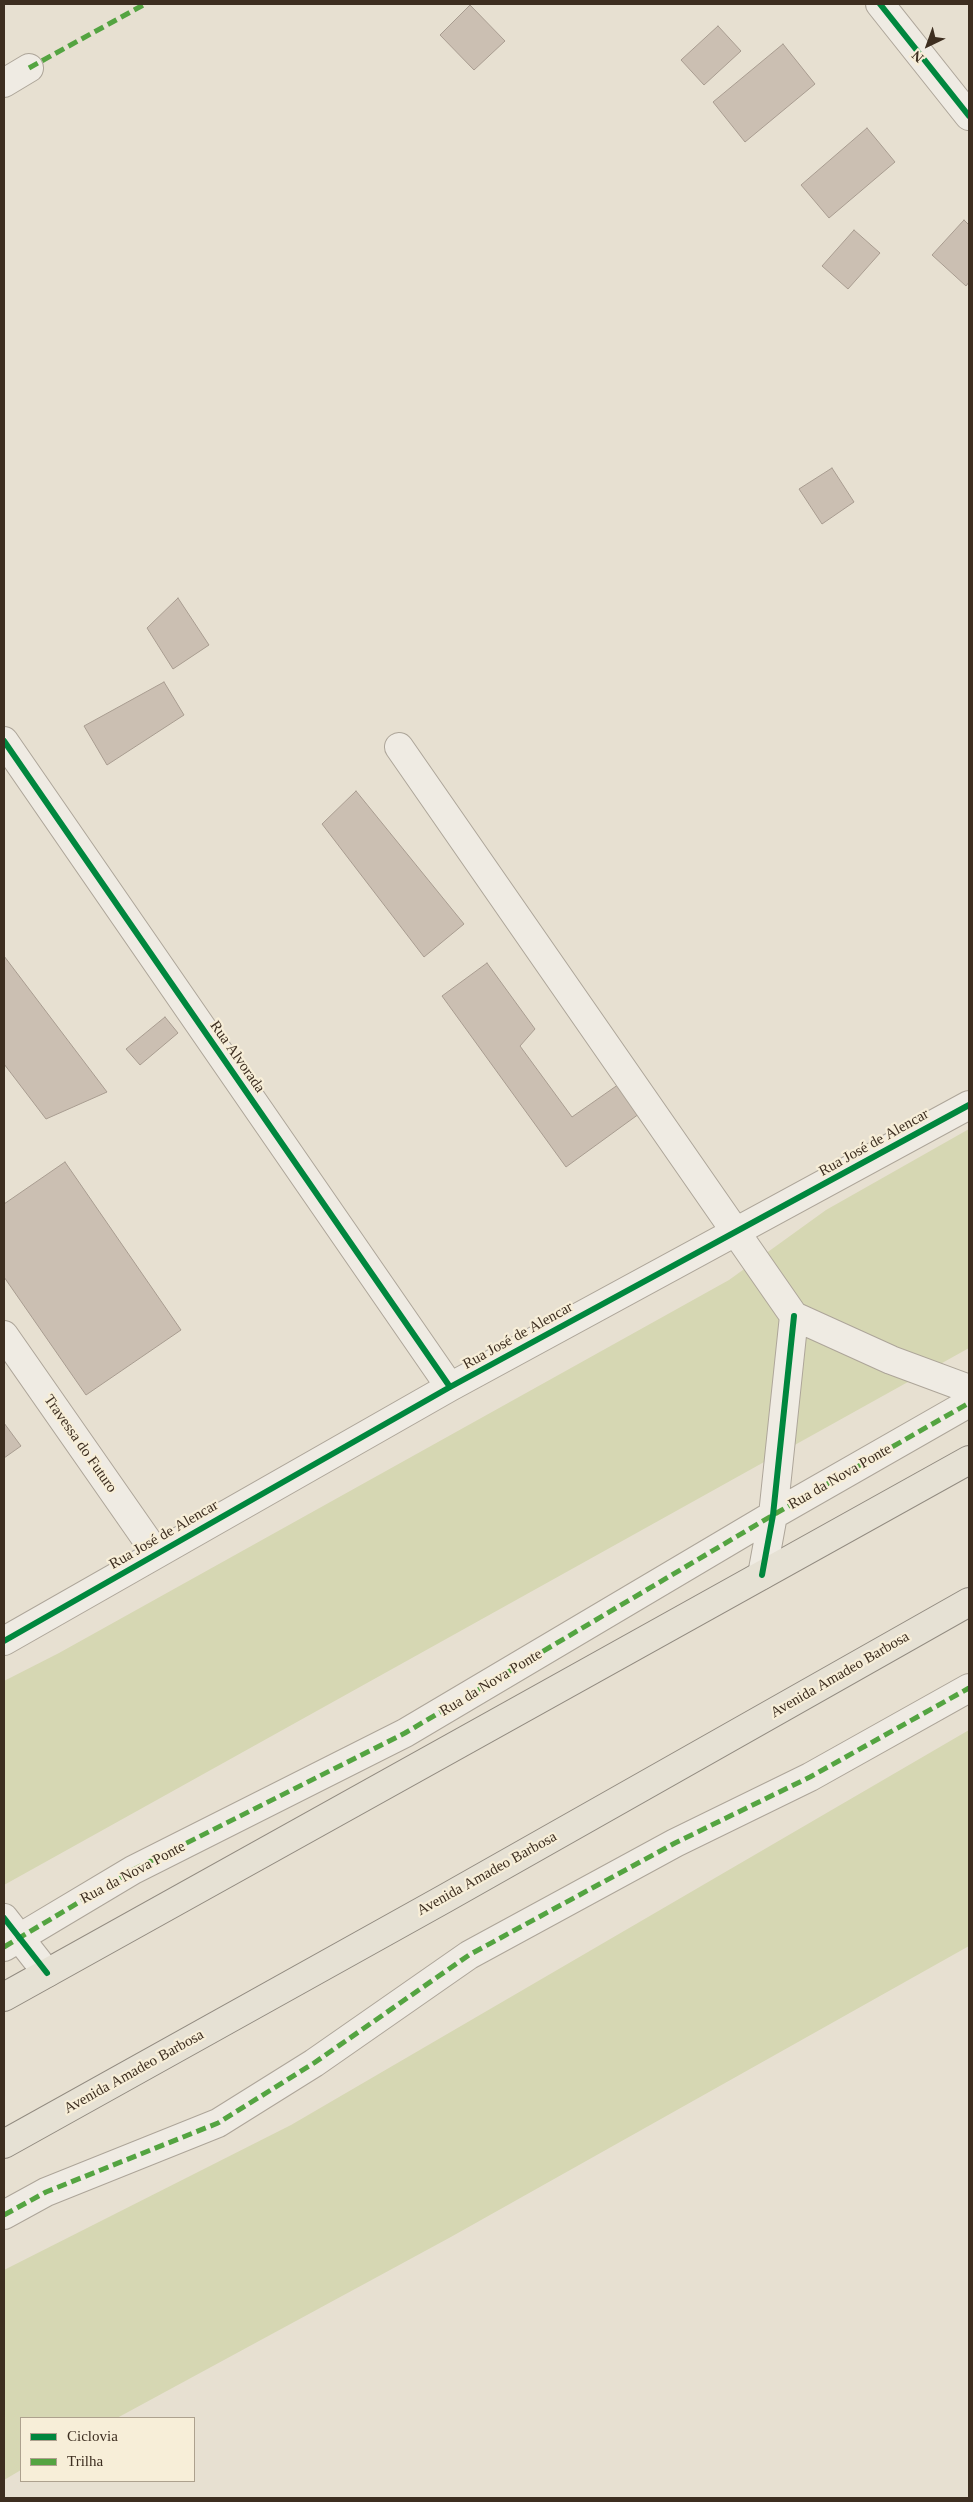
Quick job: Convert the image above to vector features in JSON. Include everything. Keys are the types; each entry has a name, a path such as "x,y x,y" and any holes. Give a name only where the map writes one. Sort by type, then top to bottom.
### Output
{"main road":[{"path":"4,1997 969,1460"},
{"name":"Avenida Amadeo Barbosa","path":"4,2144 436,1904 969,1602"}],"street":[{"path":"880,4 969,116"},
{"path":"4,83 29,68"},
{"name":"Rua Alvorada","path":"4,741 450,1387"},
{"path":"399,748 794,1316 891,1360 969,1389"},
{"name":"Rua José de Alencar","path":"4,1641 450,1387 969,1105"},
{"path":"762,1575 773,1515 794,1316"},
{"name":"Travessa do Futuro","path":"4,1335 156,1553"},
{"name":"Rua da Nova Ponte","path":"9,1934 406,1733 773,1515 969,1403"},
{"path":"4,2215 46,2192 218,2123 314,2063 469,1955 675,1843 810,1777 969,1688"},
{"path":"9,1934 47,1973"}],"green space":[{"path":"969,1129 969,1348 4,1885 4,1681 59,1653 729,1280 826,1210"},
{"path":"969,1730 969,1946 449,2238 119,2417 20,2417 20,2471 4,2480 4,2270 291,2125"}],"building":[{"path":"470,5 505,41 474,70 440,35"},
{"path":"718,26 741,51 704,85 681,60"},
{"path":"783,44 815,84 745,142 713,102"},
{"path":"867,128 895,162 829,218 801,185"},
{"path":"964,220 969,225 969,282 966,286 932,255"},
{"path":"854,230 880,253 848,289 822,266"},
{"path":"832,468 854,502 822,524 799,489"},
{"path":"178,598 209,645 173,669 147,628"},
{"path":"164,682 184,715 107,765 84,726"},
{"path":"356,791 464,924 424,957 322,824"},
{"path":"4,956 107,1092 46,1119 4,1064"},
{"path":"487,963 535,1029 520,1046 572,1117 622,1082 643,1111 566,1167 442,996"},
{"path":"165,1017 178,1033 140,1065 126,1049"},
{"path":"65,1162 181,1330 86,1395 4,1277 4,1204"},
{"path":"4,1423 21,1446 4,1458"}],"marked path":[{"path":"29,68 145,4"},
{"path":"4,1947 133,1870 405,1733 773,1515 969,1403"},
{"path":"4,2215 46,2192 218,2123 314,2063 469,1955 675,1843 810,1777 969,1688"}],"cycle path":[{"path":"880,4 969,116"},
{"path":"4,741 450,1387"},
{"path":"4,1641 450,1387 969,1105"},
{"path":"762,1575 773,1515 794,1316"},
{"path":"4,1918 47,1973"}]}
